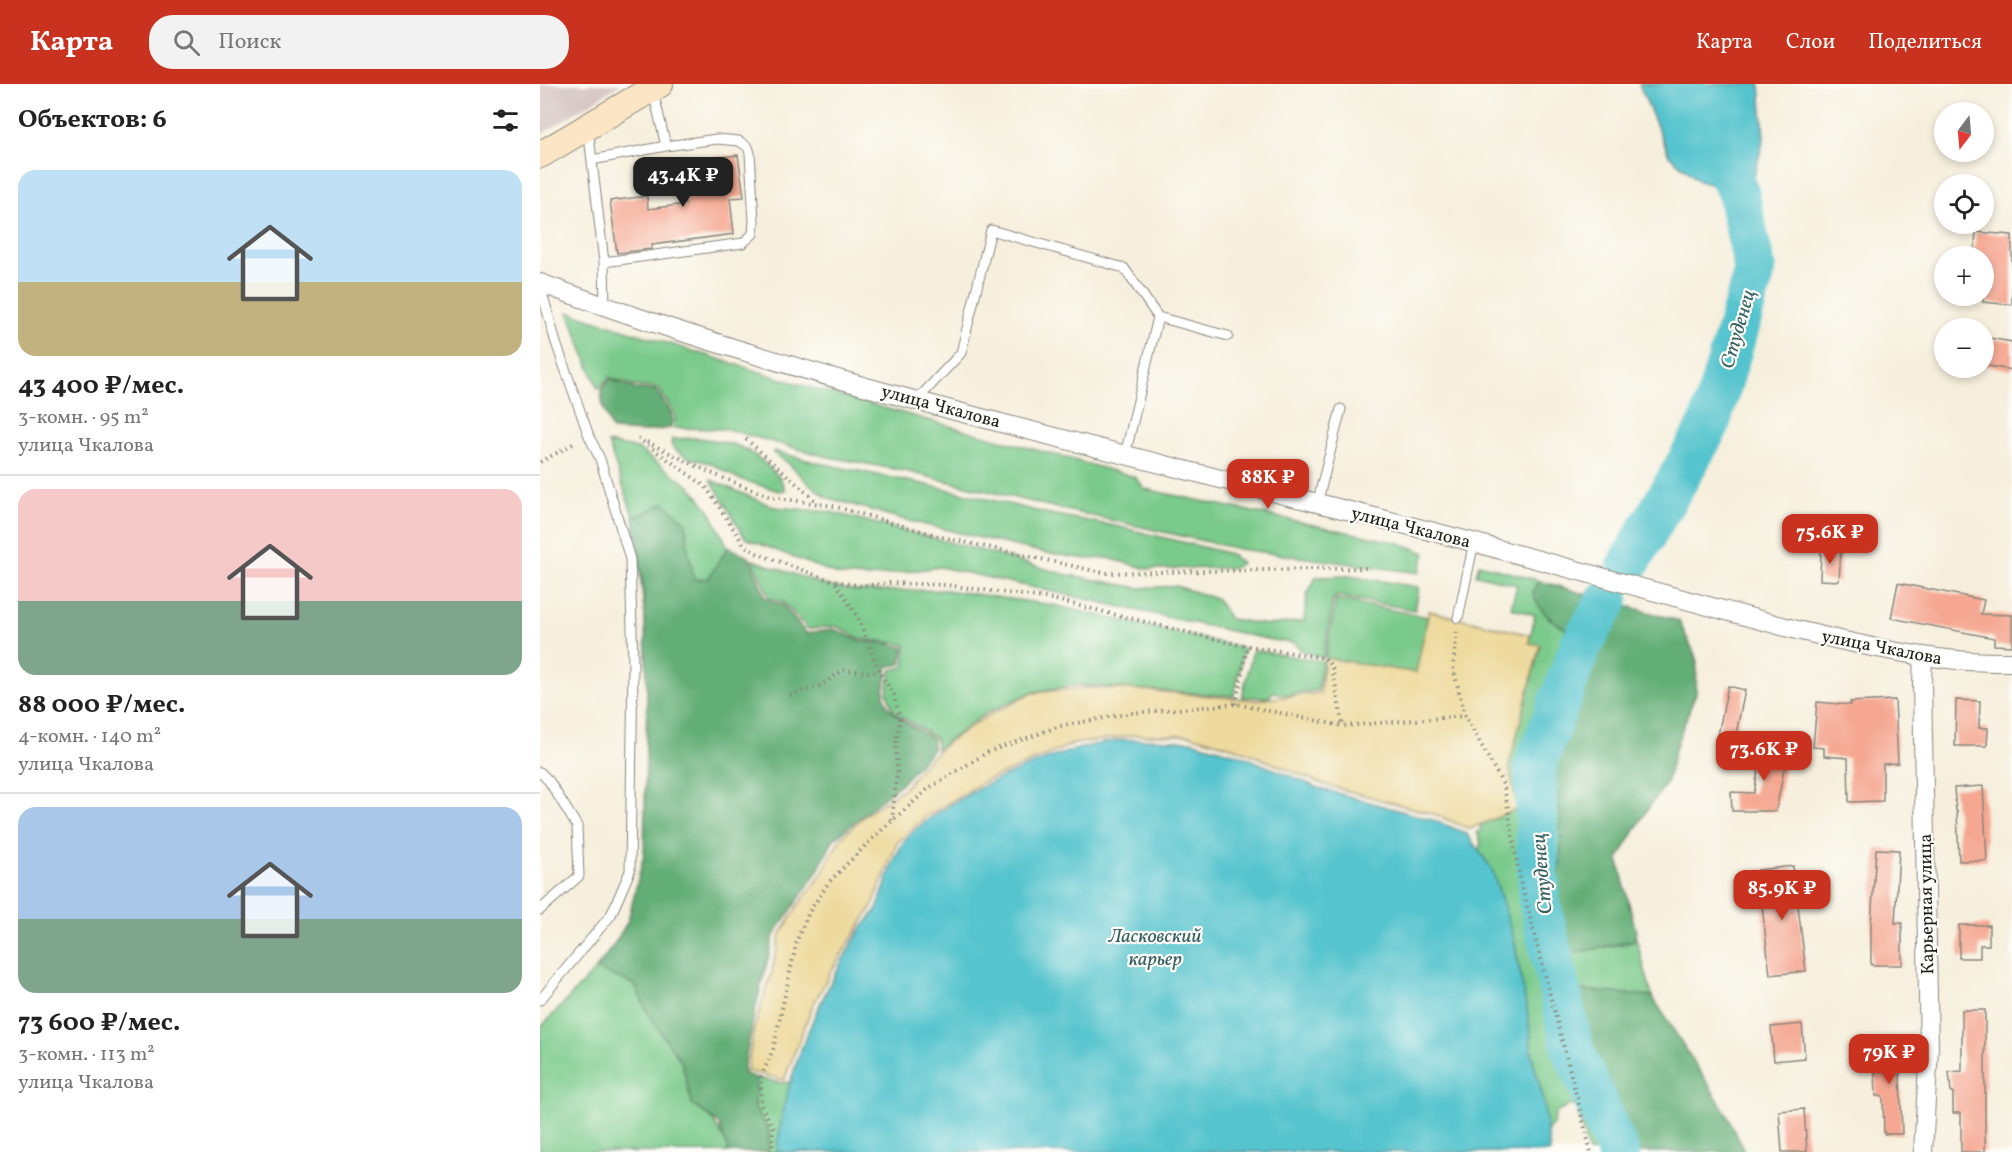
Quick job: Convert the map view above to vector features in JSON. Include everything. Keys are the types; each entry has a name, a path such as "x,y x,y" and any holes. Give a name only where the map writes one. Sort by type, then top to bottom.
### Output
{"main road":[{"path":"540,155 654,85"}],"street":[{"name":"улица Чкалова","path":"540,284 774,360 917,400 1317,504 1474,542 1803,631 1923,656 2012,662"},
{"name":"Карьерная улица","path":"1923,656 1929,1047 1923,1152"}],"lane":[{"path":"654,85 666,146"},
{"path":"588,126 604,262 605,307"},
{"path":"592,160 717,139 733,139 745,144 750,153 753,234 743,243 737,246 604,262"},
{"path":"917,400 961,353 991,230 1124,268 1158,317 1228,336"},
{"path":"540,284 556,343 589,436 600,459 630,559 633,665 630,871 611,915 540,1000"},
{"path":"1125,455 1158,317"},
{"path":"1317,504 1341,409"},
{"path":"1458,618 1474,542"},
{"path":"540,772 549,781 577,826 579,876 540,910"}],"path":[{"path":"540,462 589,436"},
{"path":"1343,726 1332,667 1325,657 1247,646 1052,599 946,585 889,583 861,586 836,582 756,553 744,545 706,487 638,438 711,473 771,497 832,506 942,537 1104,573 1369,568"},
{"path":"746,439 819,504"},
{"path":"836,582 858,618 880,673 894,695 900,718 896,743 897,772 892,821"},
{"path":"1458,618 1453,667 1465,716 1504,786 1520,879 1591,1152"},
{"path":"1236,705 1247,646"},
{"path":"790,694 820,686 843,670 880,673"},
{"path":"772,1152 773,1128 761,1105 761,1077 773,1050 797,940 809,912 829,882 929,788 988,752 1060,726 1132,713 1236,705 1343,726 1465,716"}],"shaded area":[{"path":"540,84 621,84 540,135"}],"green space":[{"path":"568,312 808,387 1135,477 1145,489 1399,543 1425,553 1419,573 1239,549 905,471 824,456 726,429 674,428 675,414 658,388 634,386 609,377 598,389"},
{"path":"610,379 635,389 656,390 672,414 671,428 641,432 612,430 603,408 601,389"},
{"path":"697,438 730,443 747,450 775,473 785,490 779,491 739,479 710,463 689,458 675,450 671,444 672,439"},
{"path":"608,443 638,449 692,488 709,510 728,547 704,621 644,611 634,518"},
{"path":"774,451 814,462 942,488 1045,513 1120,527 1231,554 1241,563 1234,568 1148,569 1108,558 1088,559 1045,553 905,520 826,497 788,463 773,453"},
{"path":"711,480 774,507 831,512 1064,574 1139,588 1176,586 1217,599 1230,619 1268,625 1304,621 1307,595 1316,577 1349,576 1419,587 1415,610 1336,596 1333,600 1323,658 1301,651 1295,643 1271,640 940,567 868,577 838,575 745,538"},
{"path":"664,503 686,522 694,579 708,579 728,547 750,558 766,599 783,605 806,633 834,629 861,641 891,644 904,648 901,664 887,667 885,699 889,707 902,720 933,739 933,749 903,782 834,839 817,872 774,935 754,1014 743,1073 756,1078 755,1108 769,1131 768,1152 729,1152 719,1124 692,1104 682,1063 649,1016 635,985 596,969 628,921 644,854 647,691 644,594 634,518"},
{"path":"753,560 828,586 858,591 947,590 1053,605 1244,648 1234,696 1077,685 1032,692 988,712 936,749 936,738 894,712 887,693 891,670 904,667 906,646 861,639 836,626 808,629 783,602 769,598"},
{"path":"1479,564 1540,581 1533,592 1549,619 1567,628 1521,764 1546,770 1559,794 1561,847 1559,875 1549,892 1601,1152 1588,1152 1577,1108 1570,1105 1556,1113 1553,1125 1536,1139 1476,859 1481,842 1477,832 1481,830 1480,825 1517,809 1509,765 1540,646 1529,643 1535,615 1511,608 1517,585 1476,575"},
{"path":"1540,581 1679,621 1697,659 1696,693 1678,740 1666,784 1647,810 1618,859 1636,932 1633,941 1568,954 1579,990 1652,996 1724,1109 1745,1152 1601,1152 1548,892 1559,875 1561,847 1559,794 1546,770 1521,765 1529,734 1566,629 1550,618 1538,605 1533,592"},
{"path":"1336,599 1428,617 1417,673 1325,658"},
{"path":"1253,650 1323,661 1318,690 1286,695 1273,692 1269,697 1242,697"},
{"path":"1635,934 1652,996 1579,990 1568,954 1632,942"},
{"path":"596,969 625,973 671,1024 699,1097 732,1152 540,1152 540,1028"},
{"path":"756,1078 782,1083 796,1081 812,1152 768,1152 769,1131 755,1108"}],"sand":[{"path":"1429,611 1530,635 1529,643 1540,645 1509,765 1517,809 1470,829 1434,814 1322,784 1239,749 1190,735 1136,735 1073,744 985,781 925,817 897,843 872,907 833,968 812,1007 784,1080 747,1071 754,1029 772,971 780,935 799,904 820,877 840,839 864,816 904,788 925,763 948,742 987,716 1033,693 1080,688 1130,689 1254,700 1320,693 1325,658 1416,673"}],"water":[{"path":"1639,84 1760,84 1764,138 1753,180 1738,192 1699,181 1669,155"},
{"name":"Ласковский карьер","path":"1119,740 1191,741 1240,755 1319,788 1433,820 1466,833 1492,869 1514,939 1529,1022 1532,1057 1543,1097 1550,1152 777,1152 787,1094 795,1065 817,1010 844,957 877,908 896,856 910,835 936,814 959,800 984,786 1037,763 1089,746"}],"building":[{"path":"738,155 744,197 730,198 734,234 652,245 652,249 617,253 610,201 647,196 648,209 685,204 680,162"},
{"path":"1976,234 2012,235 2012,305 1994,303 1994,246 1975,246"},
{"path":"1994,339 2012,342 2012,370 1994,367"},
{"path":"1821,549 1841,549 1839,581 1820,580"},
{"path":"1898,583 1984,600 1981,614 2012,615 2012,646 1994,645 1994,638 1891,618"},
{"path":"1728,686 1745,690 1734,744 1717,740"},
{"path":"1895,700 1898,763 1883,764 1883,801 1849,802 1848,758 1824,756 1824,748 1813,747 1817,702 1851,705 1850,702"},
{"path":"1956,700 1980,701 1979,728 1988,728 1987,746 1955,746"},
{"path":"1763,743 1788,748 1776,811 1732,811 1731,792 1754,793"},
{"path":"1983,786 1987,861 1959,861 1954,788"},
{"path":"1876,849 1899,850 1895,923 1902,923 1902,965 1871,965 1871,923"},
{"path":"1793,866 1806,971 1770,975 1758,870"},
{"path":"1959,925 1989,925 1989,945 1980,945 1980,958 1959,958"},
{"path":"1962,1010 1985,1010 1985,1152 1961,1152 1961,1113 1953,1113 1953,1092 1951,1092 1949,1072 1962,1071"},
{"path":"1802,1024 1805,1058 1774,1061 1771,1027"},
{"path":"1899,1042 1902,1134 1884,1134 1883,1096 1876,1096 1874,1043"},
{"path":"1804,1109 1807,1152 1782,1152 1779,1111"}],"waterway":[{"name":"Студенец","path":"1628,565 1709,425 1755,270 1738,192 1682,84"},
{"name":"Студенец","path":"1608,599 1581,645 1535,766 1539,899 1573,1050 1618,1152"}]}
